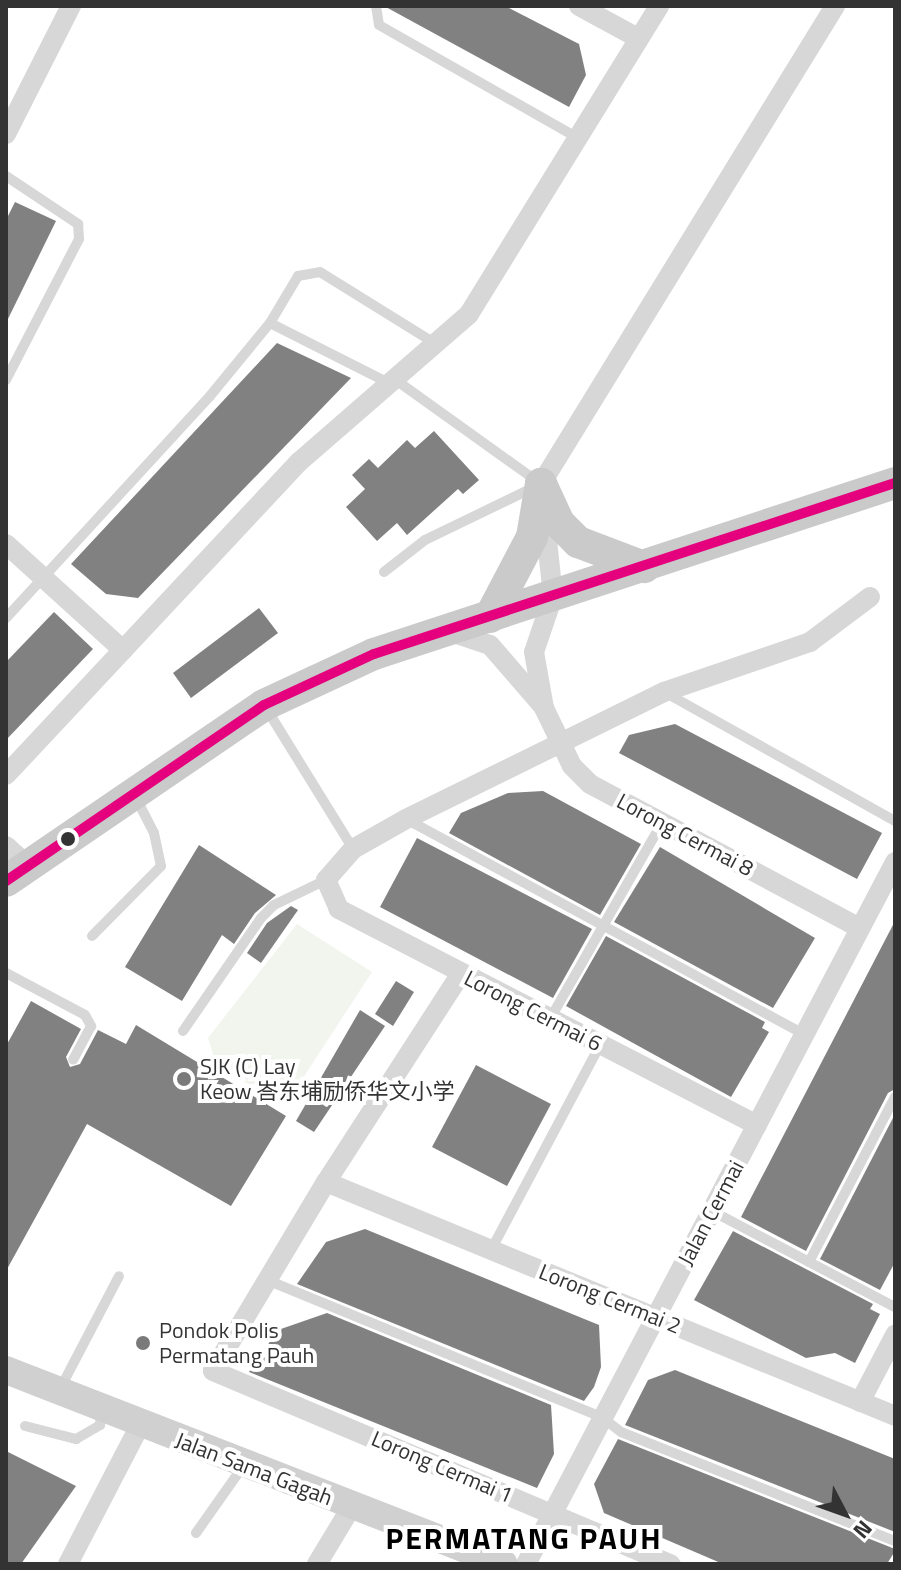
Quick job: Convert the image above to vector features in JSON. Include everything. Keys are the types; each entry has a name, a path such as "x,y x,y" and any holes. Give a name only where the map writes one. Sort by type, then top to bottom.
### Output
{"main road":[{"path":"13,864 264,705 374,654 895,483"},
{"path":"541,484 559,523 578,542 644,567"},
{"path":"490,617 532,537 541,484"}],"street":[{"path":"6,134 71,6"},
{"path":"579,6 638,38"},
{"path":"6,775 299,462 437,345 484,293 576,137 659,6"},
{"path":"553,596 541,484 835,6"},
{"path":"6,544 123,650"},
{"name":"Lorong Cermai 8","path":"553,596 534,652 544,708 558,741 590,784 860,928"},
{"path":"326,880 353,849 406,819 558,741 664,692 810,642 870,597"},
{"name":"Lorong Cermai 8","path":"447,630 490,645 544,708"},
{"name":"Jalan Cermai","path":"526,1564 895,863"},
{"name":"Lorong Cermai 6","path":"326,880 339,909 460,975 757,1125"},
{"path":"267,1280 326,1182 460,975"},
{"name":"Lorong Cermai 2","path":"326,1182 895,1416"},
{"name":"Lorong Cermai 1","path":"267,1280 213,1371 671,1564"},
{"path":"860,1402 895,1335"},
{"name":"Jalan Sama Gagah","path":"6,1370 101,1410 504,1564"},
{"path":"68,1564 140,1425"},
{"path":"317,1564 352,1506"}],"lane":[{"path":"376,6 379,25 576,137"},
{"path":"6,176 78,224 79,239 6,380"},
{"path":"6,618 210,396 270,323 298,276 320,272 437,345"},
{"path":"270,323 394,382 541,484 425,540 384,572"},
{"path":"664,692 895,821"},
{"path":"264,705 353,849"},
{"path":"92,936 161,866 154,833 132,790"},
{"path":"406,819 804,1034"},
{"path":"549,1019 662,823"},
{"path":"183,1031 261,918 274,905 326,880"},
{"path":"6,974 85,1015 91,1026 73,1060"},
{"path":"491,1250 600,1045"},
{"path":"809,1262 895,1097"},
{"path":"712,1211 895,1307"},
{"path":"59,1392 119,1276"},
{"path":"267,1280 603,1418 621,1432 895,1541"},
{"path":"25,1426 76,1439 100,1425 101,1410"},
{"path":"196,1533 244,1465"}],"shaded area":[{"path":"297,924 372,972 286,1104 217,1067 208,1038"}],"building":[{"path":"384,6 505,6 579,44 586,75 569,107"},
{"path":"15,202 56,221 6,323 6,220"},
{"path":"277,343 351,378 138,598 106,594 71,564"},
{"path":"434,431 479,480 463,494 458,489 407,535 397,523 377,541 346,507 365,489 352,475 369,459 378,468 407,440 415,448"},
{"path":"259,608 278,633 191,698 173,673"},
{"path":"54,612 93,649 6,740 6,662"},
{"path":"675,724 882,833 857,879 619,753 629,735"},
{"path":"543,791 641,844 600,915 449,833 461,813 508,793"},
{"path":"417,838 592,929 553,998 380,907"},
{"path":"199,845 276,895 255,913 234,944 222,935 182,1001 125,967"},
{"path":"660,847 815,938 773,1008 614,922"},
{"path":"291,906 298,910 261,963 247,953 267,923"},
{"path":"895,921 895,1089 888,1093 806,1251 741,1217"},
{"path":"606,936 765,1022 762,1028 769,1032 731,1097 566,1006"},
{"path":"396,981 414,992 393,1026 375,1014"},
{"path":"31,1001 81,1029 66,1057 70,1067 80,1064 98,1030 126,1044 136,1025 286,1116 231,1206 87,1124 6,1271 6,1046"},
{"path":"360,1010 385,1026 314,1132 296,1121"},
{"path":"476,1065 551,1104 507,1186 432,1147"},
{"path":"895,1114 895,1262 880,1290 820,1259"},
{"path":"365,1229 599,1325 601,1367 594,1387 584,1401 297,1284 326,1242"},
{"path":"733,1231 873,1304 870,1309 880,1314 855,1363 835,1353 806,1358 694,1300"},
{"path":"327,1313 551,1405 554,1454 537,1488 249,1372 278,1330"},
{"path":"675,1370 895,1459 895,1532 625,1425 648,1380"},
{"path":"618,1439 895,1551 887,1564 723,1564 604,1513 594,1484"},
{"path":"6,1451 76,1486 21,1564 6,1564"}],"transit line":[{"path":"6,881 264,705 374,654 895,483"}],"place":[{"name":"SJK (C) Lay Keow 峇东埔励侨华文小学","path":"184,1079"},
{"name":"Pondok Polis Permatang Pauh","path":"143,1343"}],"district":[{"name":"PERMATANG PAUH","path":"524,1538"}]}
